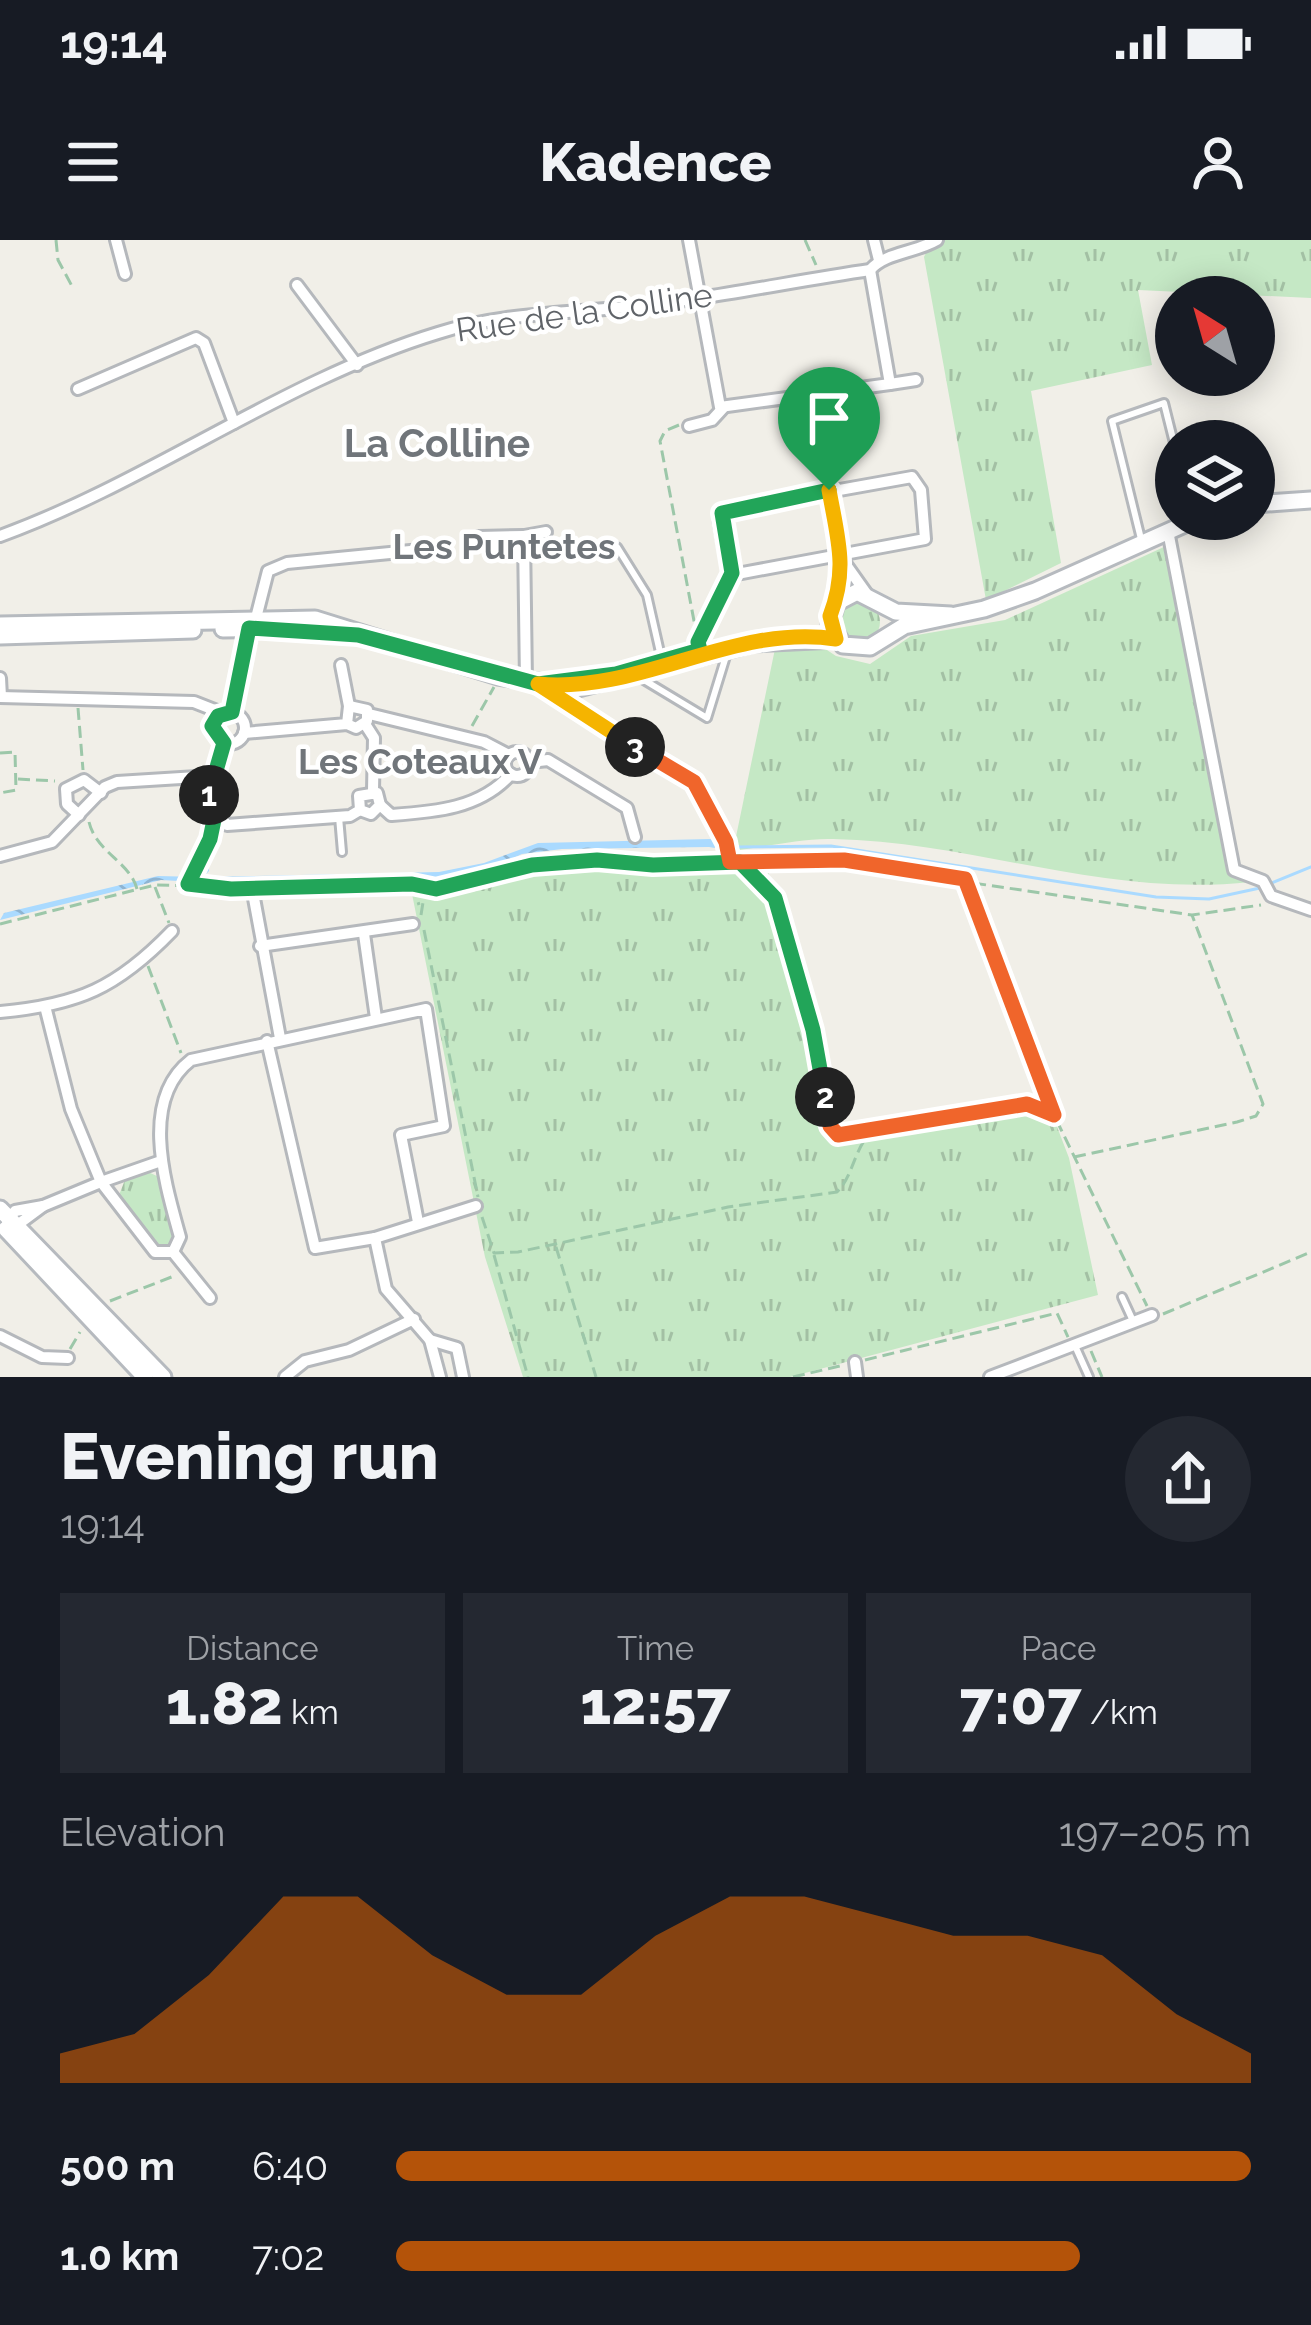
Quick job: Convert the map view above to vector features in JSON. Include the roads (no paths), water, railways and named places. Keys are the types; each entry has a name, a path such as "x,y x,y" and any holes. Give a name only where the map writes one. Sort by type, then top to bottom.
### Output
{"street":[{"path":"116,240 125,274"},
{"path":"689,240 715,402 723,408"},
{"path":"874,240 879,260"},
{"path":"890,384 870,270 879,260 918,252 937,240"},
{"name":"Rue de la Colline","path":"0,536 64,513 357,365 488,319 698,296 870,270"},
{"path":"297,285 357,365"},
{"path":"78,389 196,338 204,343 234,424"},
{"path":"688,426 712,419 723,408 916,380"},
{"path":"532,683 584,680 662,661 699,646 799,629 830,616 841,598 841,556 813,394"},
{"path":"912,477 921,490 925,539 841,556 732,573 722,513 912,477"},
{"path":"1275,503 1311,500"},
{"path":"479,537 546,532"},
{"path":"524,536 532,683"},
{"path":"0,636 315,619 532,683 578,688 778,639 836,639 861,650 904,626 1035,591 1155,537"},
{"path":"1170,540 1234,870 1263,881 1271,896 1311,910"},
{"path":"224,743 212,726 227,712 268,571 287,563 430,549"},
{"path":"841,556 886,617 878,641"},
{"path":"841,598 873,597 911,615 951,615"},
{"path":"830,616 836,639"},
{"path":"0,625 251,623"},
{"path":"341,665 349,706 347,724"},
{"path":"0,678 1,697 194,702 244,722 244,733"},
{"path":"349,706 364,706 374,738 373,791 391,815 448,811 502,785 511,774"},
{"path":"224,743 234,743 244,733 367,719 466,738 509,755 524,754 530,763"},
{"path":"224,743 208,801 227,825 339,817 360,810 371,814 380,806"},
{"path":"509,755 506,767 511,774"},
{"path":"530,763 548,760 627,808 635,837"},
{"path":"511,774 524,774 530,763"},
{"path":"0,856 52,842 117,782 213,776"},
{"path":"82,812 67,803 66,789 84,780 101,793"},
{"path":"360,810 359,796 373,791"},
{"path":"253,893 273,1039 314,1249 375,1238 476,1206"},
{"path":"260,946 314,934 364,934 413,924"},
{"path":"0,1012 46,1010 107,986 145,959 172,931"},
{"path":"364,934 376,1018"},
{"path":"173,1252 181,1238 161,1161 162,1109 170,1077 185,1065 273,1039 426,1009 444,1126 401,1135 418,1222"},
{"path":"46,1010 71,1109 101,1182 155,1252 173,1252"},
{"path":"6,1222 161,1161"},
{"path":"6,1222 163,1377"},
{"path":"6,1222 145,1377"},
{"path":"375,1238 386,1289 430,1340 440,1377"},
{"path":"173,1252 209,1298"},
{"path":"992,1377 1152,1315"},
{"path":"285,1377 305,1361 349,1350 414,1319"},
{"path":"0,1336 41,1357 68,1358"},
{"path":"430,1340 457,1348 463,1377"},
{"path":"855,1362 857,1377"}],"lane":[{"path":"1142,543 1112,421 1164,403 1168,420"},
{"path":"617,547 647,595 662,661"},
{"path":"636,675 707,718 728,650"},
{"path":"339,817 342,852"},
{"path":"1122,1297 1134,1322"},
{"path":"1079,1347 1088,1377"}],"water":[{"path":"710,839 737,844 738,852 709,847 562,849 522,854 490,869 442,879 231,884 161,880 0,920 4,913 158,876 199,877 203,859 209,859 209,871 203,877 439,872 484,863 538,843"}],"waterway":[{"path":"735,847 831,846 1156,897 1209,899 1260,888"},
{"path":"1269,884 1311,867"}],"district":[{"name":"La Colline","path":"437,443"},
{"name":"Les Puntetes","path":"504,546"},
{"name":"Les Coteaux V","path":"420,761"}]}
